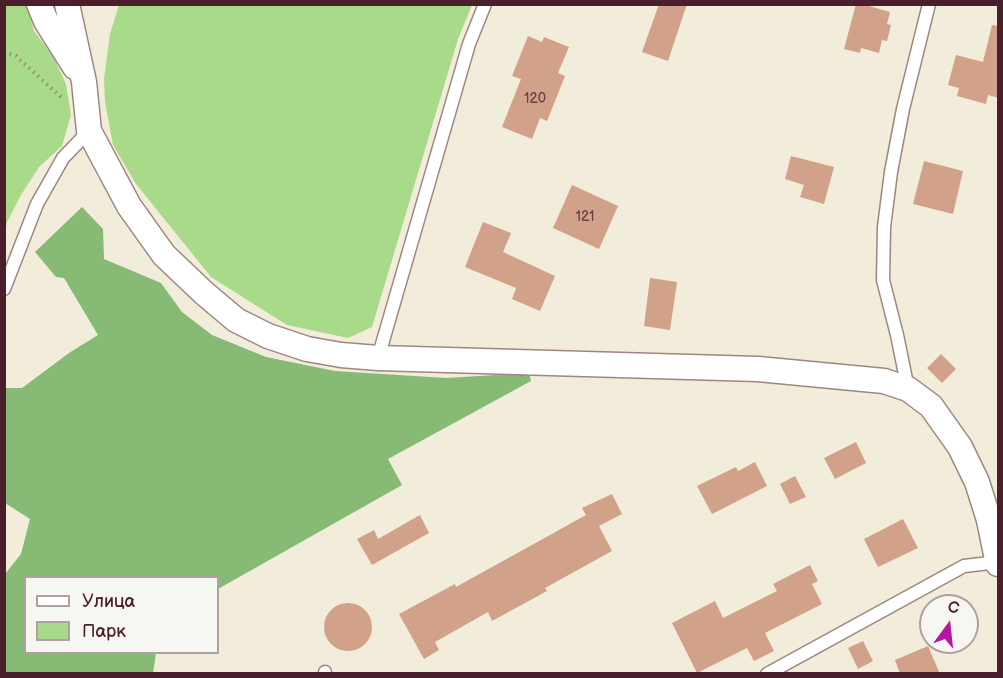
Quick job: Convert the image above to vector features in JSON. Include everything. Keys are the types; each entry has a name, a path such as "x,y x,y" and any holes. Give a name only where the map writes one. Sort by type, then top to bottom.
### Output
{"street":[{"path":"39,4 46,21 84,82"},
{"path":"67,4 84,82 88,126 129,206 164,255 236,320 268,336 307,350 341,355 758,369 884,381 908,389 931,406 960,447 994,520 998,563"}],"lane":[{"path":"378,358 469,44 485,4"},
{"path":"908,389 883,280 884,227 899,130 929,4"},
{"path":"4,289 37,204 63,158 88,126"},
{"path":"767,674 964,566 998,563"}],"path":[{"path":"4,52 16,56 88,126"}],"green space":[{"path":"5,4 27,5 34,31 53,56 66,84 71,115 62,146 39,167 7,222 5,234"},
{"path":"119,5 472,5 458,39 372,327 348,338 287,325 211,277 136,184 113,145 105,102 104,79 110,34"},
{"path":"82,207 103,229 104,259 161,283 182,312 212,335 266,357 335,371 446,378 529,373 531,381 388,459 402,485 219,588 219,576 24,576 24,654 156,654 153,673 5,674 5,574 21,554 30,519 5,503 5,388 22,388 69,353 98,335 64,278 56,277 35,252"}],"building":[{"path":"659,4 687,4 668,61 642,52"},
{"path":"856,4 890,12 887,24 891,25 887,41 882,40 879,53 861,48 860,53 844,49"},
{"path":"992,25 999,26 999,98 988,95 986,104 957,96 959,88 948,85 956,55 983,62"},
{"path":"528,36 542,42 544,37 569,47 558,73 565,76 547,121 540,118 532,139 502,127 521,79 512,76"},
{"path":"791,156 834,167 824,204 800,197 804,185 785,179"},
{"path":"924,161 963,171 953,214 913,204"},
{"path":"572,185 618,206 599,249 553,228"},
{"path":"483,222 511,233 503,252 555,276 540,311 512,299 516,288 465,267"},
{"path":"650,278 677,282 670,330 644,326"},
{"path":"941,354 956,369 942,383 927,368"},
{"path":"856,442 866,463 835,479 824,458"},
{"path":"755,462 767,486 712,514 697,486 736,467 738,471"},
{"path":"795,476 806,497 790,504 780,484"},
{"path":"612,494 622,514 599,526 612,551 492,621 488,612 435,642 439,650 424,659 399,614 455,584 456,587 586,515 582,508"},
{"path":"420,515 429,533 372,565 357,539 374,530 378,539"},
{"path":"903,519 918,548 878,567 864,539"},
{"path":"810,565 818,581 812,584 822,604 765,633 774,651 754,661 747,648 697,673 672,623 715,601 723,618 777,591 773,584"},
{"path":"343,603 353,603 365,610 372,622 372,632 365,644 353,651 343,651 328,640 324,632 324,622 335,607"},
{"path":"863,641 873,661 858,669 848,648"},
{"path":"919,650 919,654 931,654 940,674 900,674 895,660"}]}
